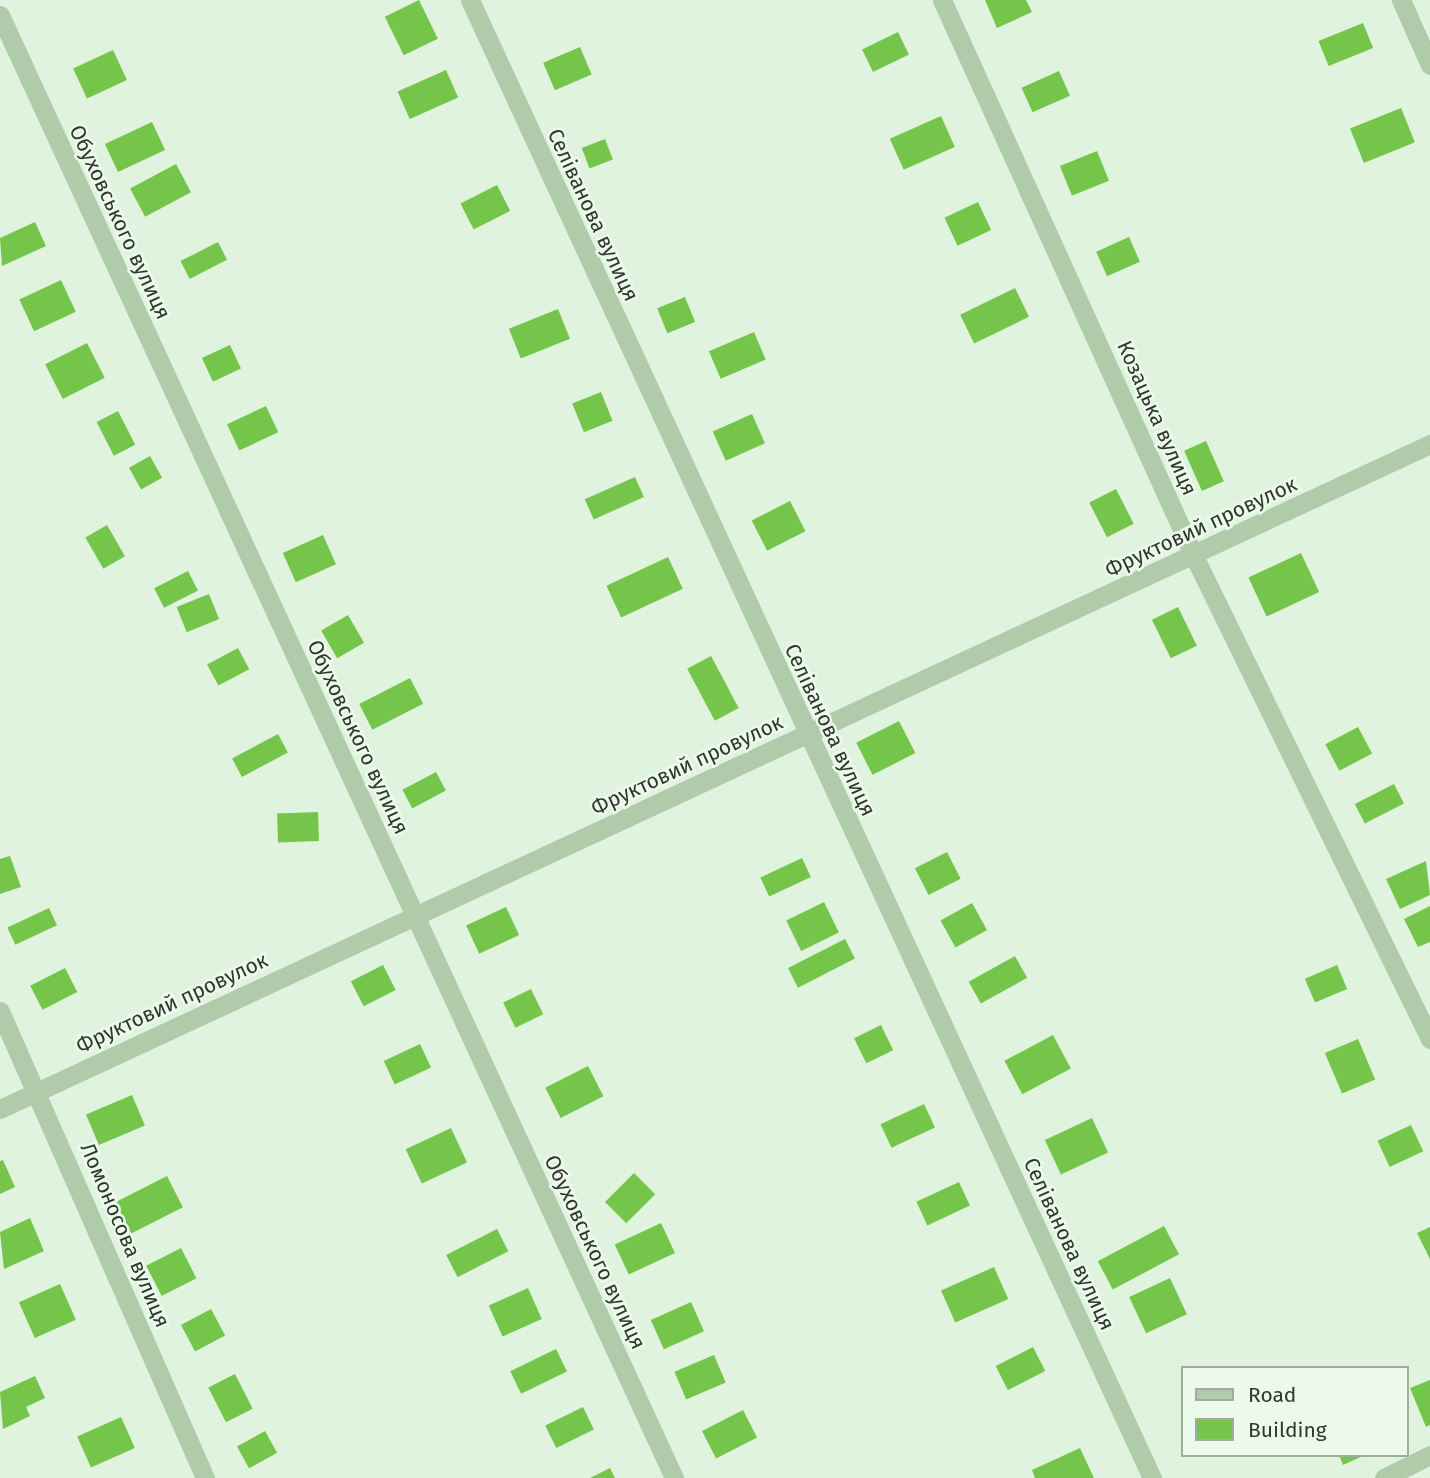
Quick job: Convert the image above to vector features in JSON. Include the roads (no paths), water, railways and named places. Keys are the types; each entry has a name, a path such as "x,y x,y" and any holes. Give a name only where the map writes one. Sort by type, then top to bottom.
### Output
{"street":[{"name":"Селіванова вулиця","path":"470,0 1152,1478"},
{"name":"Козацька вулиця","path":"942,0 1194,556 1430,1039"},
{"path":"1401,0 1430,65"},
{"name":"Обуховського вулиця","path":"0,15 674,1478"},
{"name":"Фруктовий провулок","path":"0,1109 1430,444"},
{"name":"Ломоносова вулиця","path":"0,1011 38,1091 205,1478"},
{"path":"1384,1478 1430,1455"}]}
